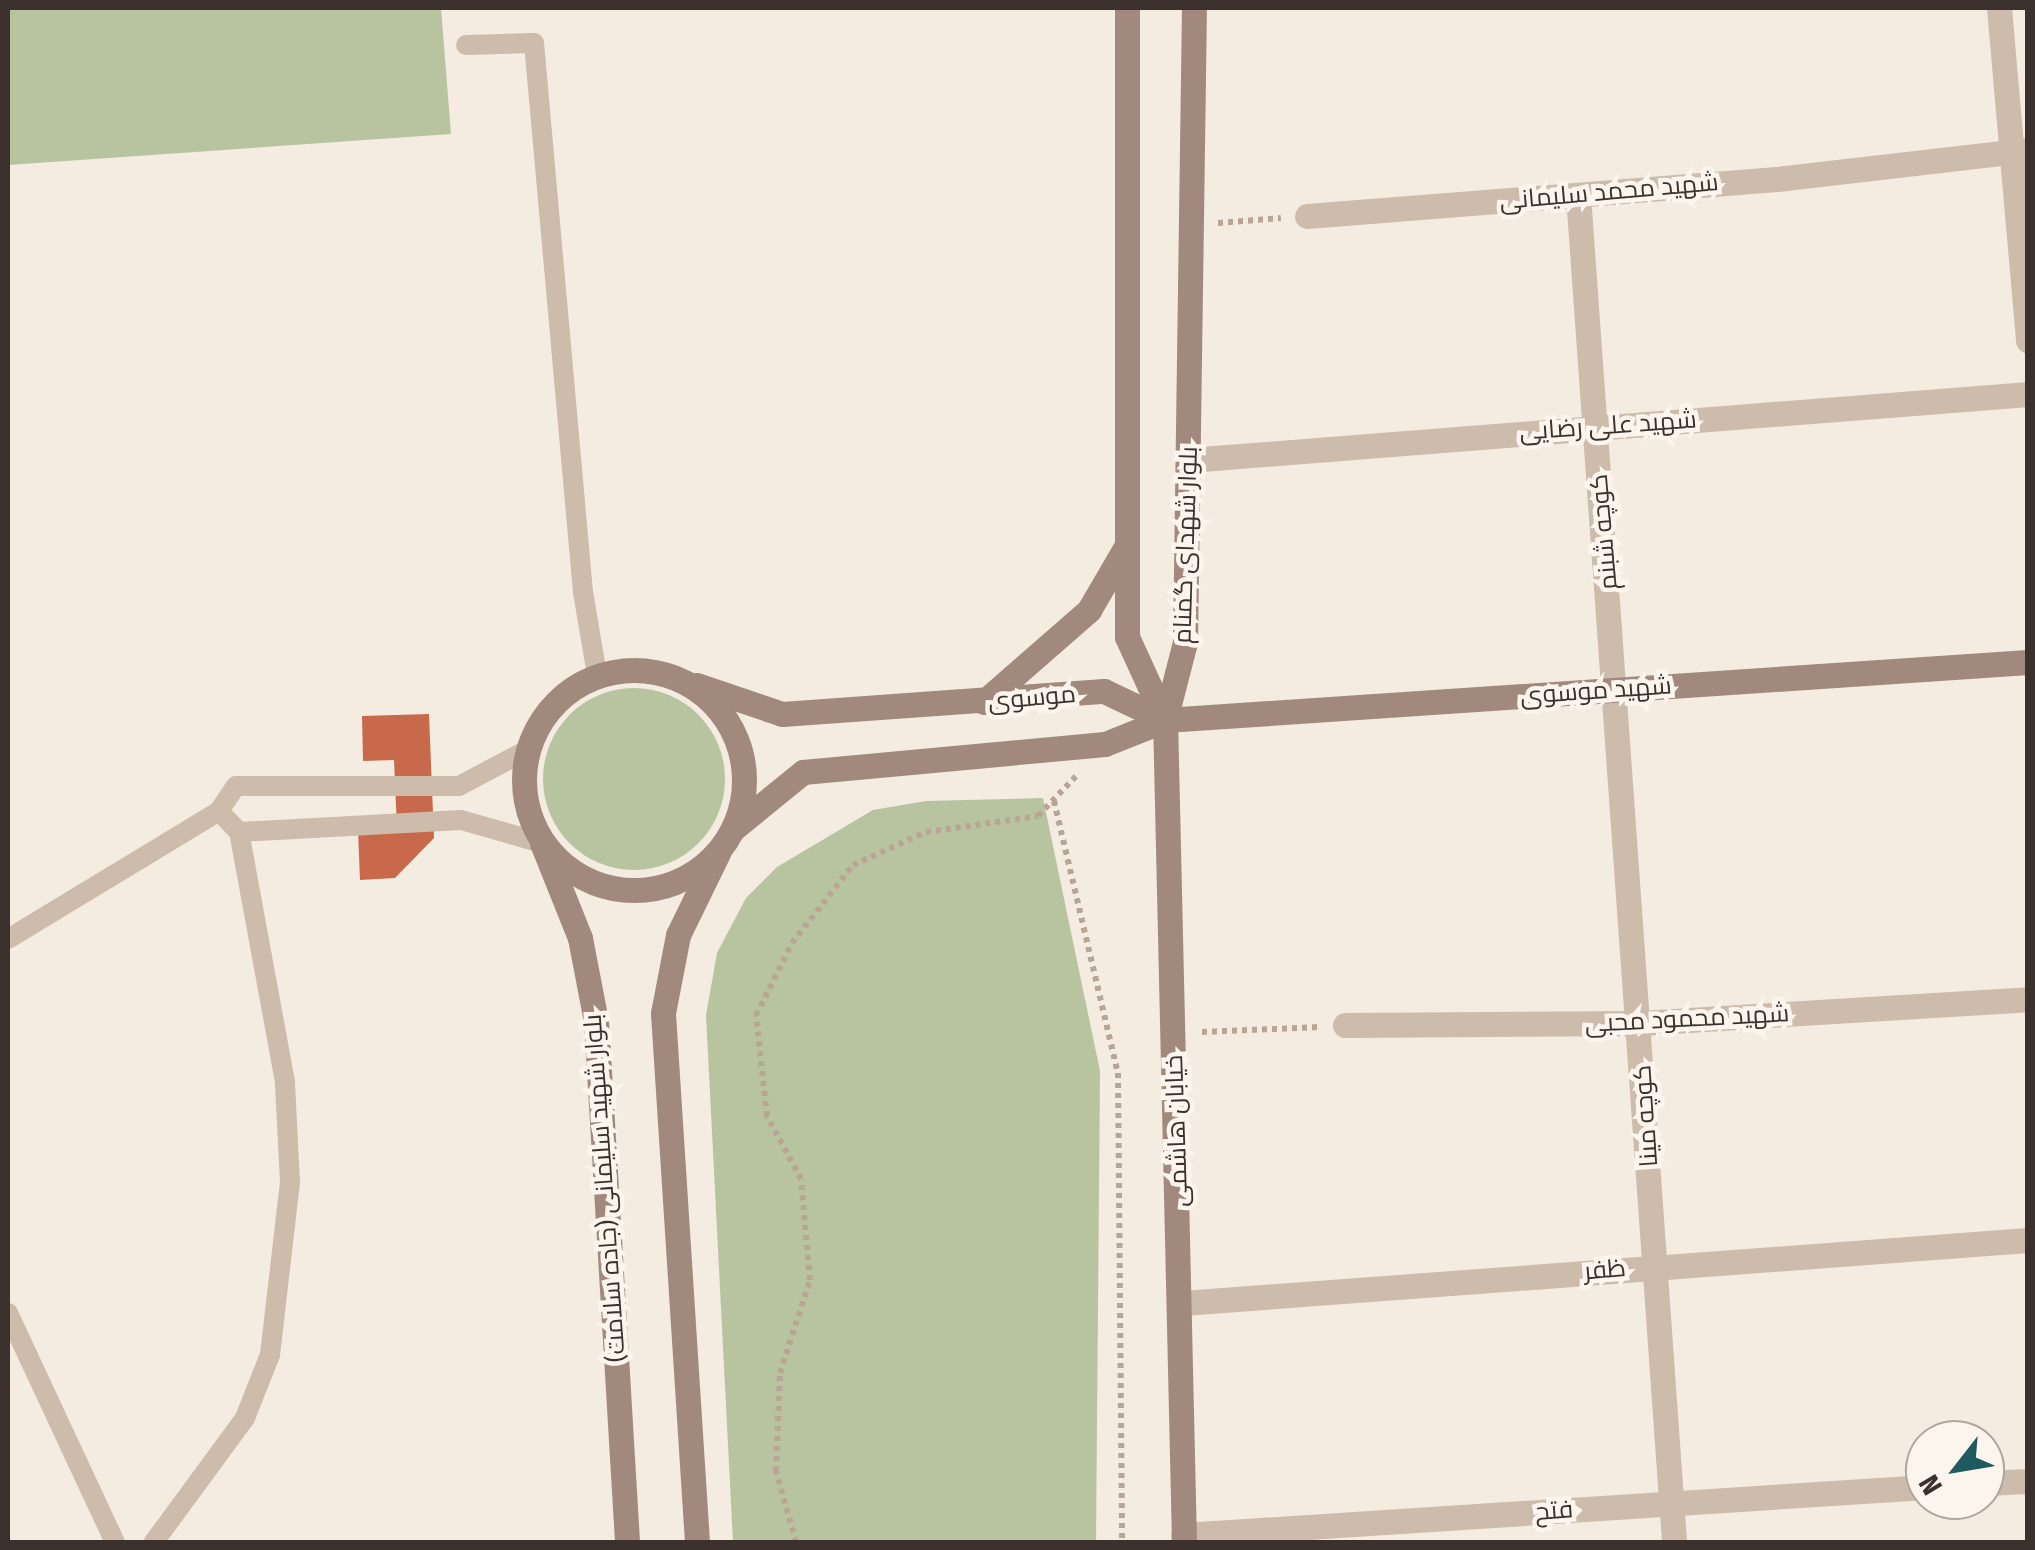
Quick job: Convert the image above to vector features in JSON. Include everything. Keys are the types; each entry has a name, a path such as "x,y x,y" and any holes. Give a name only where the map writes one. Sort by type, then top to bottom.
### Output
{"main road":[{"name":"بلوار شهدای گمنام","path":"1128,8 1127,638 1165,720"},
{"name":"بلوار شهدای گمنام","path":"1165,720 1186,642 1194,8"},
{"path":"984,702 1090,610 1127,545"},
{"name":"شهید موسوی","path":"1165,720 2028,662"},
{"path":"698,1542 663,1012 678,936 718,852 734,828 743,800 738,744 706,696 681,680 640,670 596,676 552,704 527,750 524,798 542,842 586,880 642,891 671,885 718,852"},
{"name":"موسوی","path":"681,680 782,714 1104,691 1165,720"},
{"path":"734,828 803,772 1105,744 1165,720"},
{"name":"خیابان هاشمی","path":"1165,720 1182,1303 1183,1539"},
{"name":"بلوار شهید سلیمانی (جاده سلامت)","path":"542,842 580,938 596,1020 627,1542"}],"street":[{"path":"1999,8 2018,151 2028,341"},
{"name":"شهید محمد سلیمانی","path":"1307,216 1578,195 2018,151"},
{"name":"کوچه شبنم","path":"1578,195 1616,690"},
{"name":"شهید علی رضایی","path":"1189,460 2028,394"},
{"name":"کوچه مینا","path":"1616,690 1674,1542"},
{"name":"شهید محمود محبی","path":"1345,1026 1640,1023 2028,999"},
{"name":"ظفر","path":"1182,1303 2028,1240"},
{"name":"فتح","path":"1183,1539 1905,1488"}],"lane":[{"path":"466,45 534,44 583,592 596,676"},
{"path":"8,939 220,811 236,786 458,786 527,750"},
{"path":"154,1542 245,1418 270,1355 290,1182 285,1082 240,832 220,811"},
{"path":"240,832 461,820 542,842"},
{"path":"8,1312 115,1542"}],"path":[{"path":"1190,225 1307,216"},
{"path":"796,1542 776,1471 780,1374 810,1280 801,1180 767,1116 756,1015 792,943 852,865 926,832 1038,816 1105,744"},
{"path":"1054,800 1118,1073 1122,1542"},
{"path":"1174,1034 1345,1026"}],"green space":[{"path":"8,8 441,8 451,134 8,165"},
{"path":"634,688 669,695 698,715 718,744 725,779 718,814 698,843 669,863 634,870 599,863 570,843 550,814 543,779 550,744 570,715 599,695"},
{"path":"1043,798 1100,1071 1096,1542 733,1542 706,1015 717,953 746,898 777,867 873,810 926,801"}],"building":[{"path":"429,714 434,838 395,878 360,880 358,831 397,829 394,760 363,761 362,716"}]}
